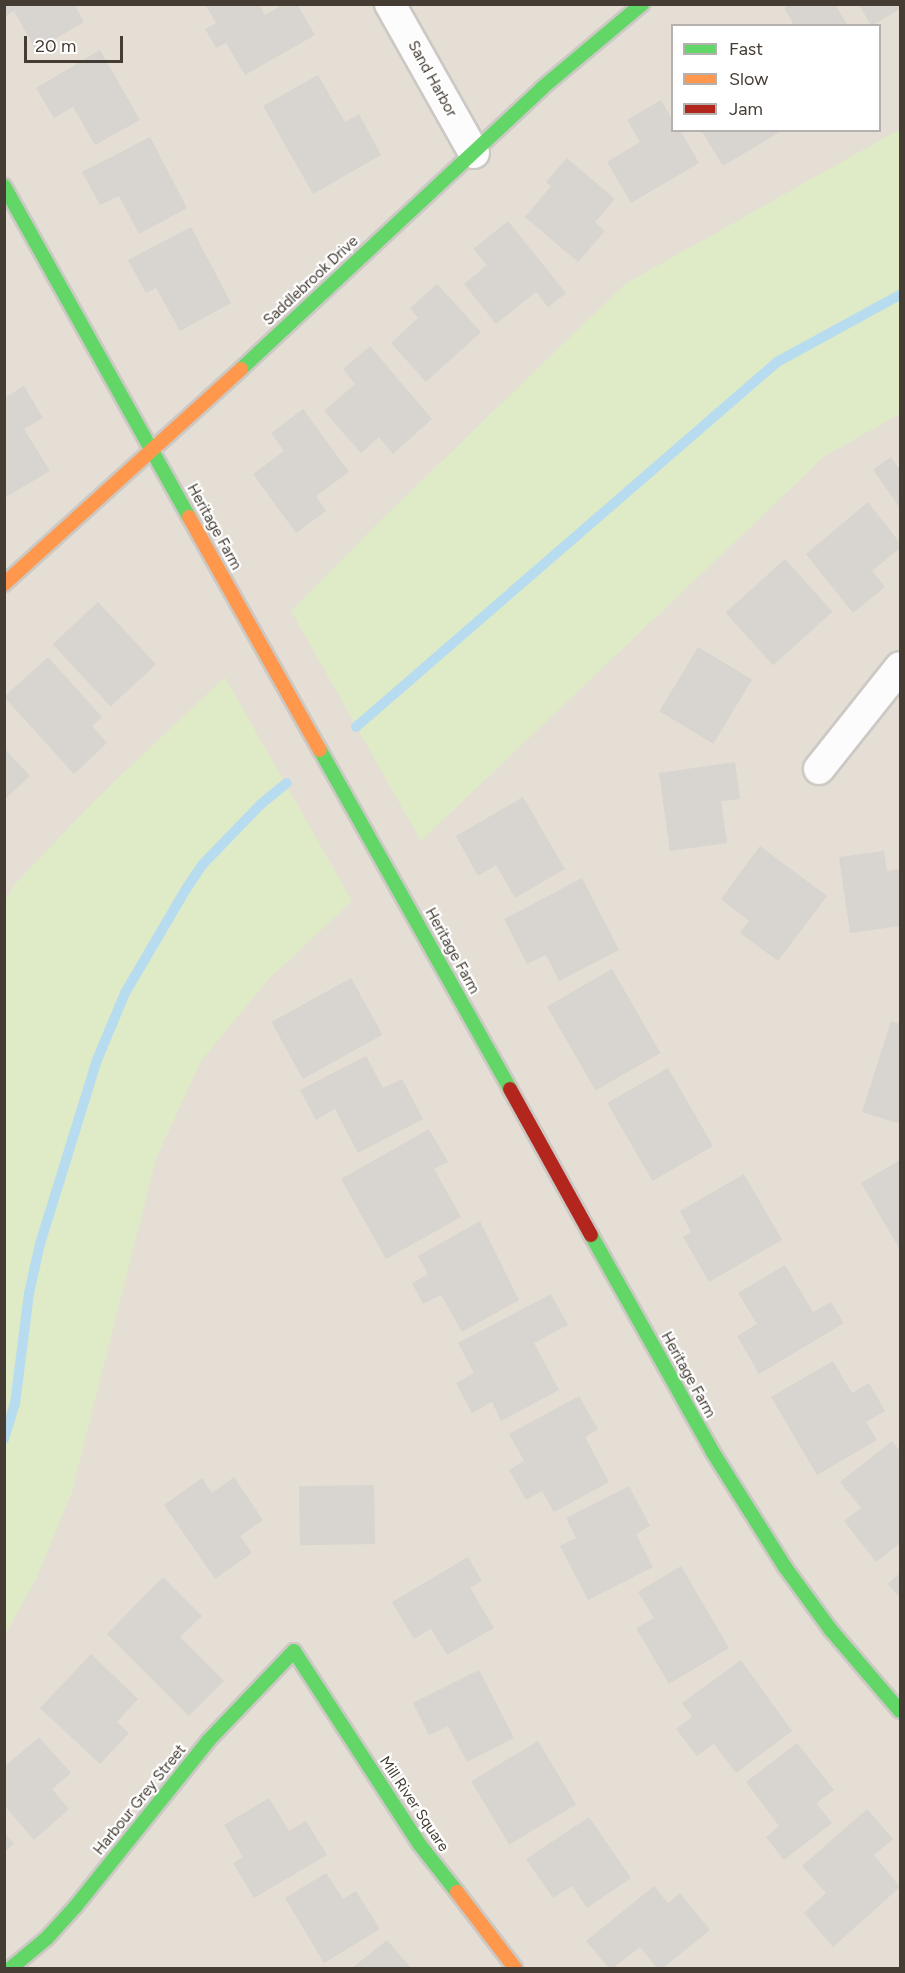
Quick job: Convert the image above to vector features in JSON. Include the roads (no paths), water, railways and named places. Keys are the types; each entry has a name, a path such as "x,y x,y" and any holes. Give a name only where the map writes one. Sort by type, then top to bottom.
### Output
{"street":[{"name":"Sand Harbor","path":"390,4 474,153"},
{"name":"Saddlebrook Drive","path":"4,584 153,450 580,54 642,4"},
{"name":"Heritage Farm","path":"4,186 712,1451 785,1567 831,1630 900,1711"},
{"path":"819,770 900,667"},
{"name":"Harbour Grey Street","path":"11,1968 47,1938 69,1914 208,1741 294,1651"},
{"name":"Mill River Square","path":"294,1651 420,1845 515,1968"}],"waterway":[{"path":"356,727 777,362 900,295"},
{"path":"4,1439 15,1404 29,1293 40,1244 97,1060 125,993 203,864 261,804 287,783"}]}
